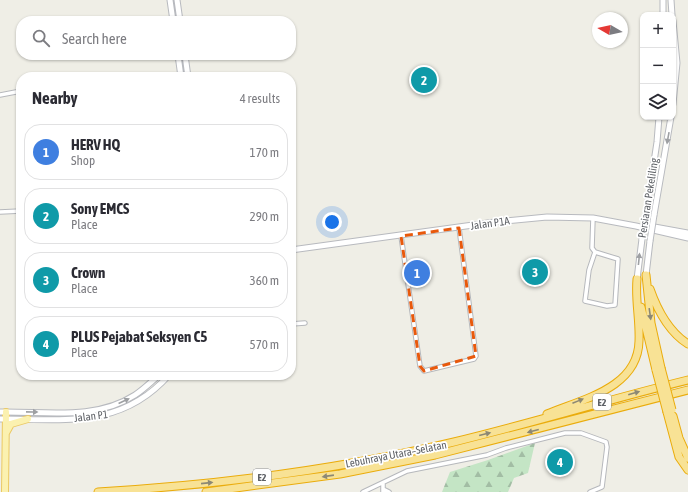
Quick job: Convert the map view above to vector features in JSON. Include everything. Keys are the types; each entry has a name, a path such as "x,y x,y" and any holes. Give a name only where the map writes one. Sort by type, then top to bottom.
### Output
{"highway":[{"path":"646,275 658,369"},
{"path":"646,275 653,298 662,314 673,330 688,344"},
{"path":"637,280 644,326 658,369 680,458 688,470"},
{"path":"516,427 606,390 618,383 625,376 634,362 639,348 636,298 637,280"},
{"name":"Lebuhraya Utara–Selatan","path":"98,492 166,488 250,479 339,466 423,449 516,427 688,380"},
{"name":"Lebuhraya Utara–Selatan","path":"206,492 340,474 434,455 688,390"},
{"path":"676,393 688,394"},
{"path":"669,411 688,458"}],"main road":[{"path":"170,0 172,16"},
{"path":"177,0 179,16"},
{"path":"663,0 663,12"},
{"path":"671,0 672,12"},
{"path":"674,84 676,63 675,48"},
{"path":"179,60 180,72"},
{"path":"186,60 187,72"},
{"name":"Persiaran Pekeliling","path":"637,280 642,239 658,142 659,120"},
{"name":"Persiaran Pekeliling","path":"646,275 654,215 670,120"},
{"name":"Jalan P1A","path":"296,249 521,219 593,218 688,238"},
{"path":"636,226 660,227 688,233"},
{"name":"Jalan P1","path":"3,412 78,412 105,408 135,395 153,380"},
{"name":"Jalan P1","path":"3,419 91,418 112,414 130,406 145,396 163,380"},
{"path":"3,412 5,436 5,492"},
{"path":"5,436 12,424 28,419"},
{"path":"0,425 5,436"}],"street":[{"path":"0,94 16,92"},
{"path":"0,212 16,211"},
{"path":"593,218 592,248 596,252 618,259 615,305 599,305 585,301 589,270 596,252"},
{"path":"401,236 420,366 424,371 474,359 476,356 459,228"},
{"path":"296,324 305,323"},
{"path":"363,492 406,471 487,455 506,448 565,433 581,433 606,442 608,447 602,487 590,492"},
{"path":"383,483 383,491 388,492"}],"highlighted area":[{"path":"459,228 476,356 424,371 420,366 401,236"}],"green space":[{"path":"535,443 528,473 514,478 508,492 442,492 450,472"}],"place":[{"name":"Sony EMCS","path":"424,80"},
{"name":"Crown","path":"535,272"},
{"name":"HERV HQ","path":"417,273"},
{"name":"PLUS Pejabat Seksyen C5","path":"560,462"}]}
